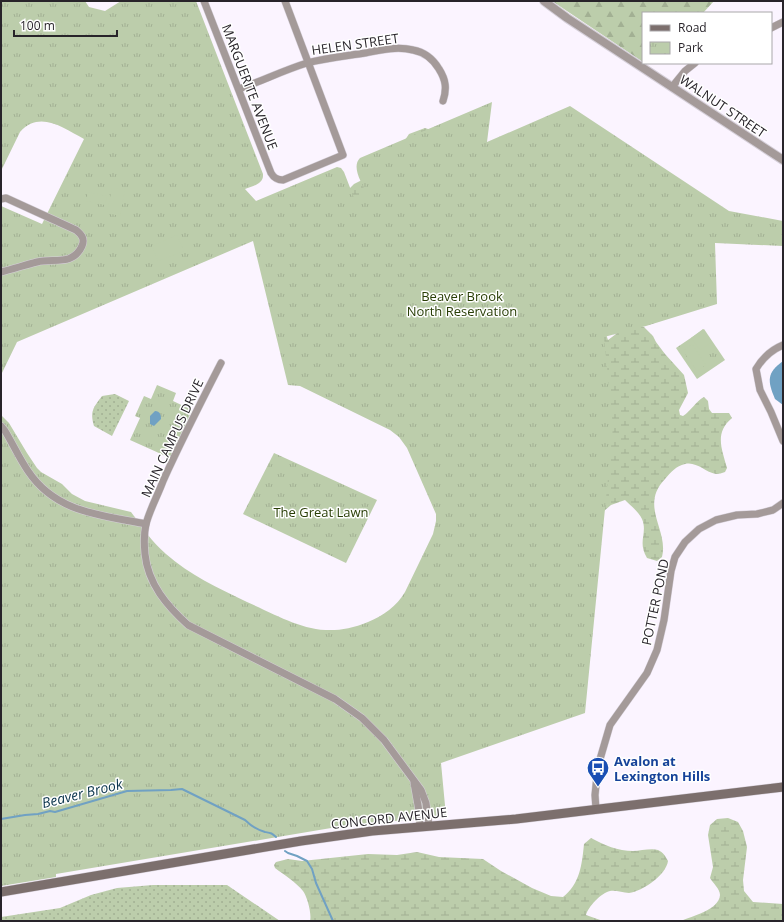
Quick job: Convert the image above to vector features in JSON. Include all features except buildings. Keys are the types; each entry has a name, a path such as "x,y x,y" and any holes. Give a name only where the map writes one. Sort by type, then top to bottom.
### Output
{"main road":[{"name":"CONCORD AVENUE","path":"1,892 313,839 372,831 516,820 783,787"}],"street":[{"name":"MARGUERITE AVENUE","path":"204,1 268,167 273,177 278,180 288,178 343,154 308,63"},
{"path":"285,1 308,63"},
{"name":"WALNUT STREET","path":"544,1 567,18 783,160"},
{"path":"772,28 783,22"},
{"name":"HELEN STREET","path":"239,89 308,63 400,48 414,50 424,54 434,61 441,72 445,83 446,90 443,101"},
{"path":"672,86 685,71 694,64"},
{"path":"1,199 6,198 76,230 81,234 83,239 83,244 76,255 70,259 62,261 39,261 1,272"},
{"path":"783,345 773,349 761,361 756,369 760,390 783,441"},
{"name":"MAIN CAMPUS DRIVE","path":"221,363 169,468 146,524 144,548 149,571 156,589 170,608 188,625 335,699 362,718 384,740 421,790 424,797 424,826"},
{"path":"1,426 28,471 51,496 83,511 146,524"},
{"name":"POTTER POND","path":"596,810 595,795 598,766 610,725 647,673 657,650 664,620 671,571 675,557 685,542 699,529 716,520 737,515 757,514 773,510 783,503"}],"green space":[{"name":"Beaver Brook North Reservation","path":"1,1 85,1 89,7 105,11 121,1 196,1 263,174 260,182 245,189 256,201 337,167 341,168 344,172 354,198 366,193 357,170 360,158 492,102 487,142 570,106 729,211 783,221 783,246 715,243 717,304 646,326 604,337 613,427 585,713 441,763 446,816 343,826 56,874 56,877 1,886 1,415 9,423 37,468 41,472 62,484 72,494 85,501 131,512 147,534 175,562 225,592 277,616 306,627 335,630 351,628 374,620 394,606 405,592 433,534 436,514 407,448 399,437 390,430 300,386 288,385 253,241 17,342 1,375 1,206 42,224 84,139 52,123 35,122 20,132 1,171"},
{"path":"552,1 714,1 704,12 642,12 642,61"},
{"path":"425,128 431,130 605,331 608,340 624,328 635,326 644,327 653,336 665,354 684,375 688,393 679,410 680,415 683,416 686,414 698,401 704,397 708,401 709,409 712,413 729,413 732,418 726,424 721,435 722,448 727,468 725,472 716,474 697,465 689,463 685,464 676,468 658,489 654,508 662,537 663,547 662,557 657,561 647,558 644,552 644,524 639,514 625,500 611,505 604,511 377,243 348,190 354,184 362,180 405,140 409,134"},
{"path":"112,188 125,190 120,216 107,213"},
{"path":"88,192 107,196 105,205 86,201"},
{"path":"177,235 184,251 158,261 152,246"},
{"path":"703,329 712,342 700,350 691,338"},
{"path":"704,329 725,360 697,379 676,348"},
{"path":"692,344 706,365 697,371 683,351"},
{"path":"157,385 176,393 173,401 192,410 170,458 130,440 140,418 135,416 144,396 151,399"},
{"path":"115,394 129,401 112,436 94,426 92,413 94,407 102,396"},
{"name":"The Great Lawn","path":"274,453 377,500 346,563 243,514"},
{"path":"728,818 738,822 743,831 747,847 743,880 744,891 753,902 783,904 783,921 681,921 704,912 715,905 718,900 720,895 719,891 710,878 713,867 708,835 710,825 717,819"},
{"path":"591,838 622,850 633,851 655,849 663,853 668,861 663,872 647,886 635,892 629,893 610,891 599,897 589,908 586,915 603,921 310,921 309,905 303,891 294,882 275,868 274,865 276,862 288,859 302,861 368,854 397,855 417,852 439,857 483,859 532,888 551,896 563,897 569,892 577,880 581,866 584,844"},
{"path":"153,885 227,885 280,921 1,921 1,917 60,908 91,895 117,888"}],"water":[{"path":"783,361 783,405 775,399 771,387 770,377 774,369"},
{"path":"155,411 160,414 161,419 154,426 150,424 150,416"}],"waterway":[{"name":"Beaver Brook","path":"1,819 50,811 55,812 127,791 182,789 245,820 257,829 271,833 276,837"},
{"name":"Beaver Brook","path":"285,851 307,861 312,869 316,883 333,921"}],"place":[{"name":"Avalon at Lexington Hills","path":"598,788"}]}
